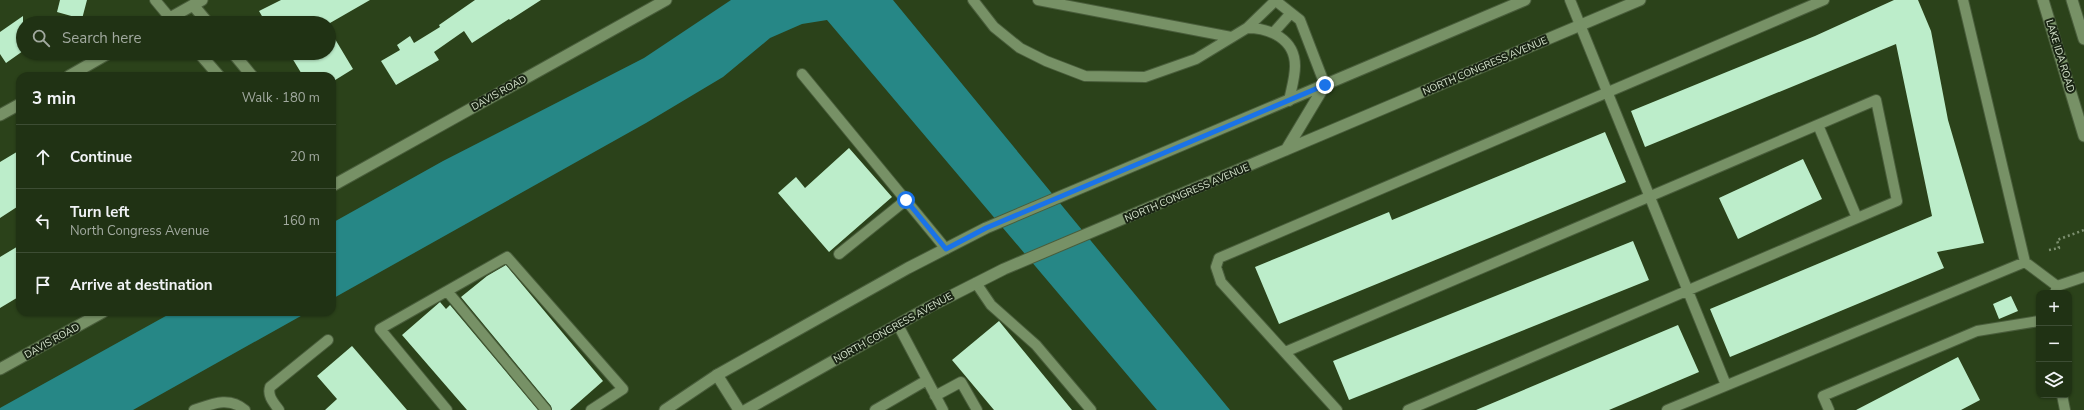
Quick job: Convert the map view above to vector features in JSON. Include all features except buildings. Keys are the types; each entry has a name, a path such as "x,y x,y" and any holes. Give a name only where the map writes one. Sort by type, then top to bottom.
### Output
{"main road":[{"name":"DAVIS ROAD","path":"336,180 666,0"},
{"path":"665,410 717,375 986,228 1092,185 1525,0"},
{"name":"NORTH CONGRESS AVENUE","path":"746,410 898,325 1004,269 1109,226 1640,0"},
{"name":"LAKE IDA ROAD","path":"2043,0 2084,136"},
{"path":"2072,0 2084,39"},
{"path":"175,16 195,2 204,16"},
{"path":"76,72 97,60"},
{"path":"205,60 216,72"},
{"path":"239,60 249,72"},
{"path":"1286,150 1325,85"},
{"path":"0,115 16,106"},
{"name":"DAVIS ROAD","path":"0,369 96,316"},
{"path":"717,375 739,410"}],"lane":[{"path":"155,0 165,16"},
{"path":"973,0 994,27 1020,48 1085,76 1145,77 1196,60 1247,28 1276,0 1300,20 1325,85"},
{"path":"1038,0 1231,38"},
{"path":"1570,0 1726,385"},
{"path":"1336,410 1222,282 1216,267 1219,258 1824,0"},
{"path":"1964,0 2025,262 2056,290 2084,276"},
{"path":"1274,32 1291,13"},
{"path":"1247,28 1261,28 1274,32 1284,41 1292,52 1295,66 1289,101"},
{"path":"802,74 946,249"},
{"path":"1285,352 1876,100 1897,201 1408,410"},
{"path":"1818,125 1857,218"},
{"path":"839,254 906,200"},
{"path":"447,410 380,329 507,257 623,389 591,410"},
{"path":"1667,410 2025,262"},
{"path":"976,283 991,305 1036,345 1091,410"},
{"path":"447,291 546,410"},
{"path":"1829,410 1823,396 1977,331 2036,321"},
{"path":"898,325 942,410"},
{"path":"279,410 268,392 270,388 328,340"},
{"path":"875,410 927,380"},
{"path":"935,396 961,382 976,410"},
{"path":"2063,398 2065,410"},
{"path":"194,410 222,401 231,402 245,410"}],"path":[{"path":"2049,250 2059,248 2057,240 2084,230"}],"water":[{"path":"731,0 893,0 1230,410 1157,410 827,20 802,24 770,38 723,77 646,123 336,297 336,221 443,161 644,58"},
{"path":"166,316 301,316 133,410 0,410 0,408"}],"route":[{"path":"906,200 946,249 986,228 1092,185 1325,85"}]}
